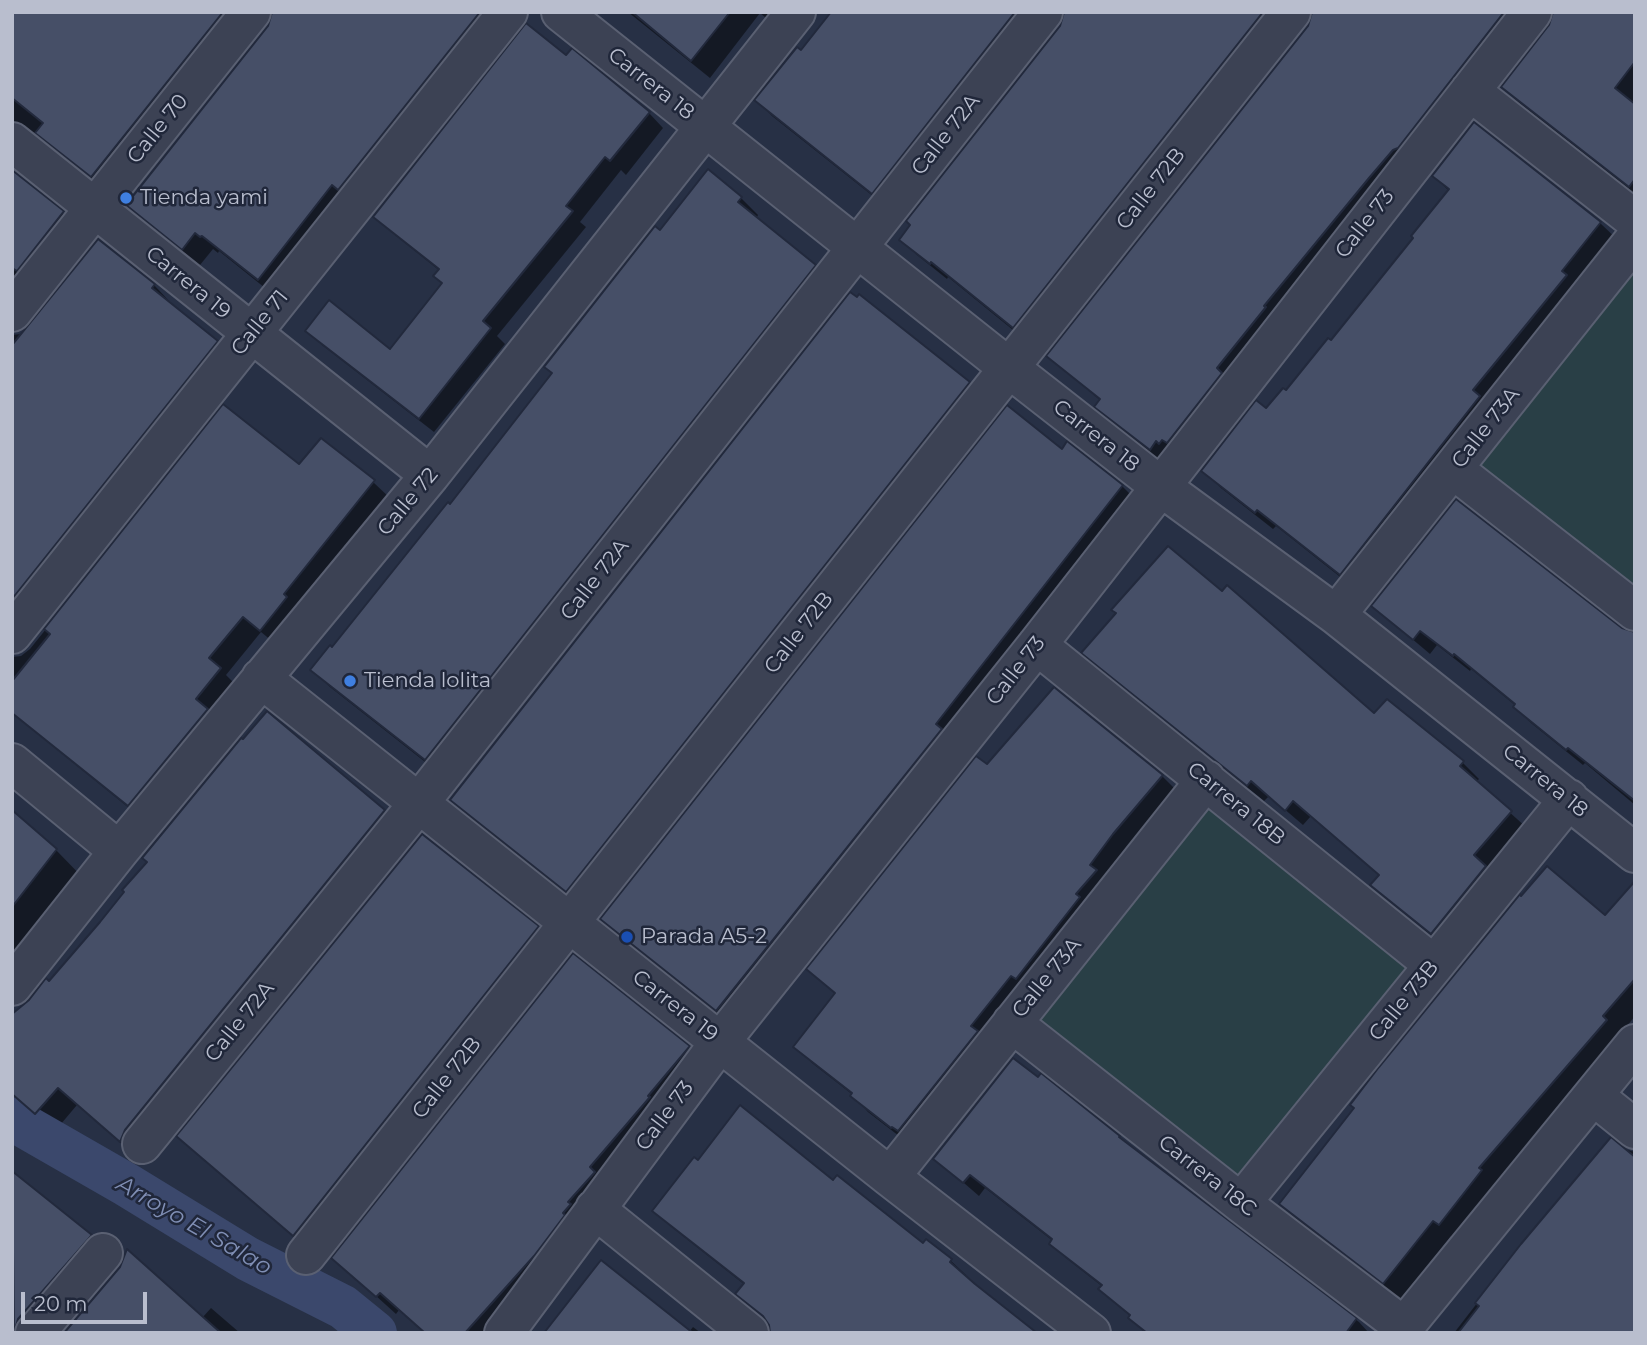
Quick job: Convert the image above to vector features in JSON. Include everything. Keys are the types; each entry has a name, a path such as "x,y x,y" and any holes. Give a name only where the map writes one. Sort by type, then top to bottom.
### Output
{"street":[{"name":"Calle 70","path":"12,312 251,12"},
{"name":"Calle 71","path":"12,634 508,12"},
{"name":"Carrera 18","path":"561,12 1009,368 1160,486 1336,615 1635,853"},
{"name":"Calle 72","path":"12,986 119,851 430,475 707,128 796,12"},
{"name":"Calle 72A","path":"142,1144 419,803 1043,12"},
{"name":"Calle 72B","path":"306,1255 1292,12"},
{"name":"Calle 73","path":"504,1333 720,1042 1037,645 1532,12"},
{"path":"1470,91 1635,220"},
{"name":"Carrera 19","path":"12,142 430,475"},
{"name":"Calle 73A","path":"1336,615 1635,239"},
{"path":"1453,470 1635,611"},
{"name":"Carrera 18B","path":"1037,645 1434,965"},
{"name":"Carrera 19","path":"261,678 1091,1333"},
{"path":"12,763 119,851"},
{"name":"Calle 73A","path":"890,1177 1206,780"},
{"name":"Calle 73B","path":"1241,1203 1569,799"},
{"name":"Carrera 18C","path":"1012,1023 1401,1330"},
{"path":"1401,1330 1635,1044"},
{"path":"1594,1096 1635,1129"},
{"path":"595,1209 749,1333"},
{"path":"35,1333 103,1253"}],"shaded area":[{"path":"1635,257 1635,594 1471,465"},
{"path":"1201,800 1417,970 1244,1189 1029,1019"}],"building":[{"path":"12,12 223,12 91,177 35,133 43,123 12,98"},
{"path":"272,12 480,12 338,190 332,185 258,280 195,233 182,250 126,205 268,26"},
{"path":"632,12 730,12 691,61"},
{"path":"831,12 1015,12 872,194 754,100 797,47 801,50"},
{"path":"1064,12 1263,12 1013,328 931,262 930,264 899,240 910,225 906,221 1060,26"},
{"path":"1312,12 1504,12 1398,148 1393,150 1369,178 1264,306 1266,307 1217,368 1222,373 1167,443 1162,440 1159,444 1156,441 1150,450 1094,407 1100,399 1046,356 1308,26"},
{"path":"1553,12 1635,12 1634,63 1615,88 1635,104 1635,179 1629,187 1501,87 1549,25"},
{"path":"526,23 566,55 572,48 650,112 610,161 605,157 566,206 573,211 483,321 491,328 419,419 305,331 329,300 390,349 442,283 433,276 439,269 373,217"},
{"path":"1474,122 1601,222 1562,271 1567,275 1473,390 1480,396 1340,575 1257,510 1255,513 1201,471 1256,400 1266,408 1283,388 1286,390 1328,338 1331,340 1413,238 1411,236 1449,189 1432,176"},
{"path":"708,169 742,197 738,202 816,265 425,760 310,670 330,645 332,647 448,502 450,504 552,373 544,367 655,226 660,230"},
{"path":"12,170 64,211 17,271 12,268"},
{"path":"98,239 155,284 152,288 218,341 12,599 12,345"},
{"path":"850,292 857,297 859,294 970,382 566,892 450,800"},
{"path":"223,404 299,464 321,438 375,480 284,594 287,597 260,631 243,617 209,658 221,668 196,699 208,709 128,806 12,713 12,681 50,634 44,629"},
{"path":"1007,405 1062,449 1067,441 1123,485 936,724 942,729 716,1011 600,919"},
{"path":"1456,499 1622,628 1635,632 1635,801 1513,707 1515,704 1454,654 1453,656 1420,631 1413,640 1371,606"},
{"path":"1168,546 1222,591 1227,585 1374,713 1387,699 1464,761 1460,766 1512,811 1474,855 1486,866 1431,934 1370,885 1379,875 1293,801 1285,811 1251,781 1247,786 1081,653 1116,613 1111,610"},
{"path":"1054,687 1163,775 1090,865 1097,870 1076,894 1080,897 1016,979 1011,976 971,1026 978,1031 898,1131 850,1096 852,1093 793,1047 835,993 806,969 976,756 987,764"},
{"path":"267,711 385,810 125,1130 120,1142 58,1088 35,1114 12,1094 12,1014 29,1000 46,978 49,981 100,922 124,892 122,890 147,862 142,858 241,738 243,739"},
{"path":"12,810 57,849 12,907"},
{"path":"422,834 539,926 293,1236 176,1136"},
{"path":"1547,866 1605,915 1635,881 1635,979 1603,1016 1607,1020 1479,1168 1482,1170 1439,1225 1433,1221 1383,1284 1279,1204 1354,1108 1350,1105 1379,1067 1520,894 1521,896"},
{"path":"573,953 690,1046 590,1167 595,1172 568,1202 571,1204 563,1213 565,1215 534,1256 465,1333 425,1333 380,1293 376,1297 331,1258"},
{"path":"1013,1058 1038,1077 1041,1073 1119,1137 1357,1318 1346,1333 1147,1333 1098,1289 1102,1285 1049,1244 1052,1239 970,1175 963,1183 933,1159"},
{"path":"740,1105 833,1180 837,1175 923,1243 926,1239 952,1259 950,1262 975,1284 1037,1333 770,1333 769,1325 763,1316 735,1294 744,1283 652,1211 694,1157 698,1160"},
{"path":"1611,1137 1635,1157 1635,1333 1458,1333 1479,1306 1475,1303 1521,1244"},
{"path":"12,1171 92,1235 18,1319 14,1333"},
{"path":"127,1249 221,1333 64,1333 120,1267"},
{"path":"601,1260 693,1333 544,1333"}],"waterway":[{"name":"Arroyo El Salao","path":"12,1119 248,1259 343,1307 375,1333"}],"place":[{"name":"Tienda yami","path":"126,198"},
{"name":"Tienda lolita","path":"350,681"},
{"name":"Parada A5-2","path":"627,937"}]}
